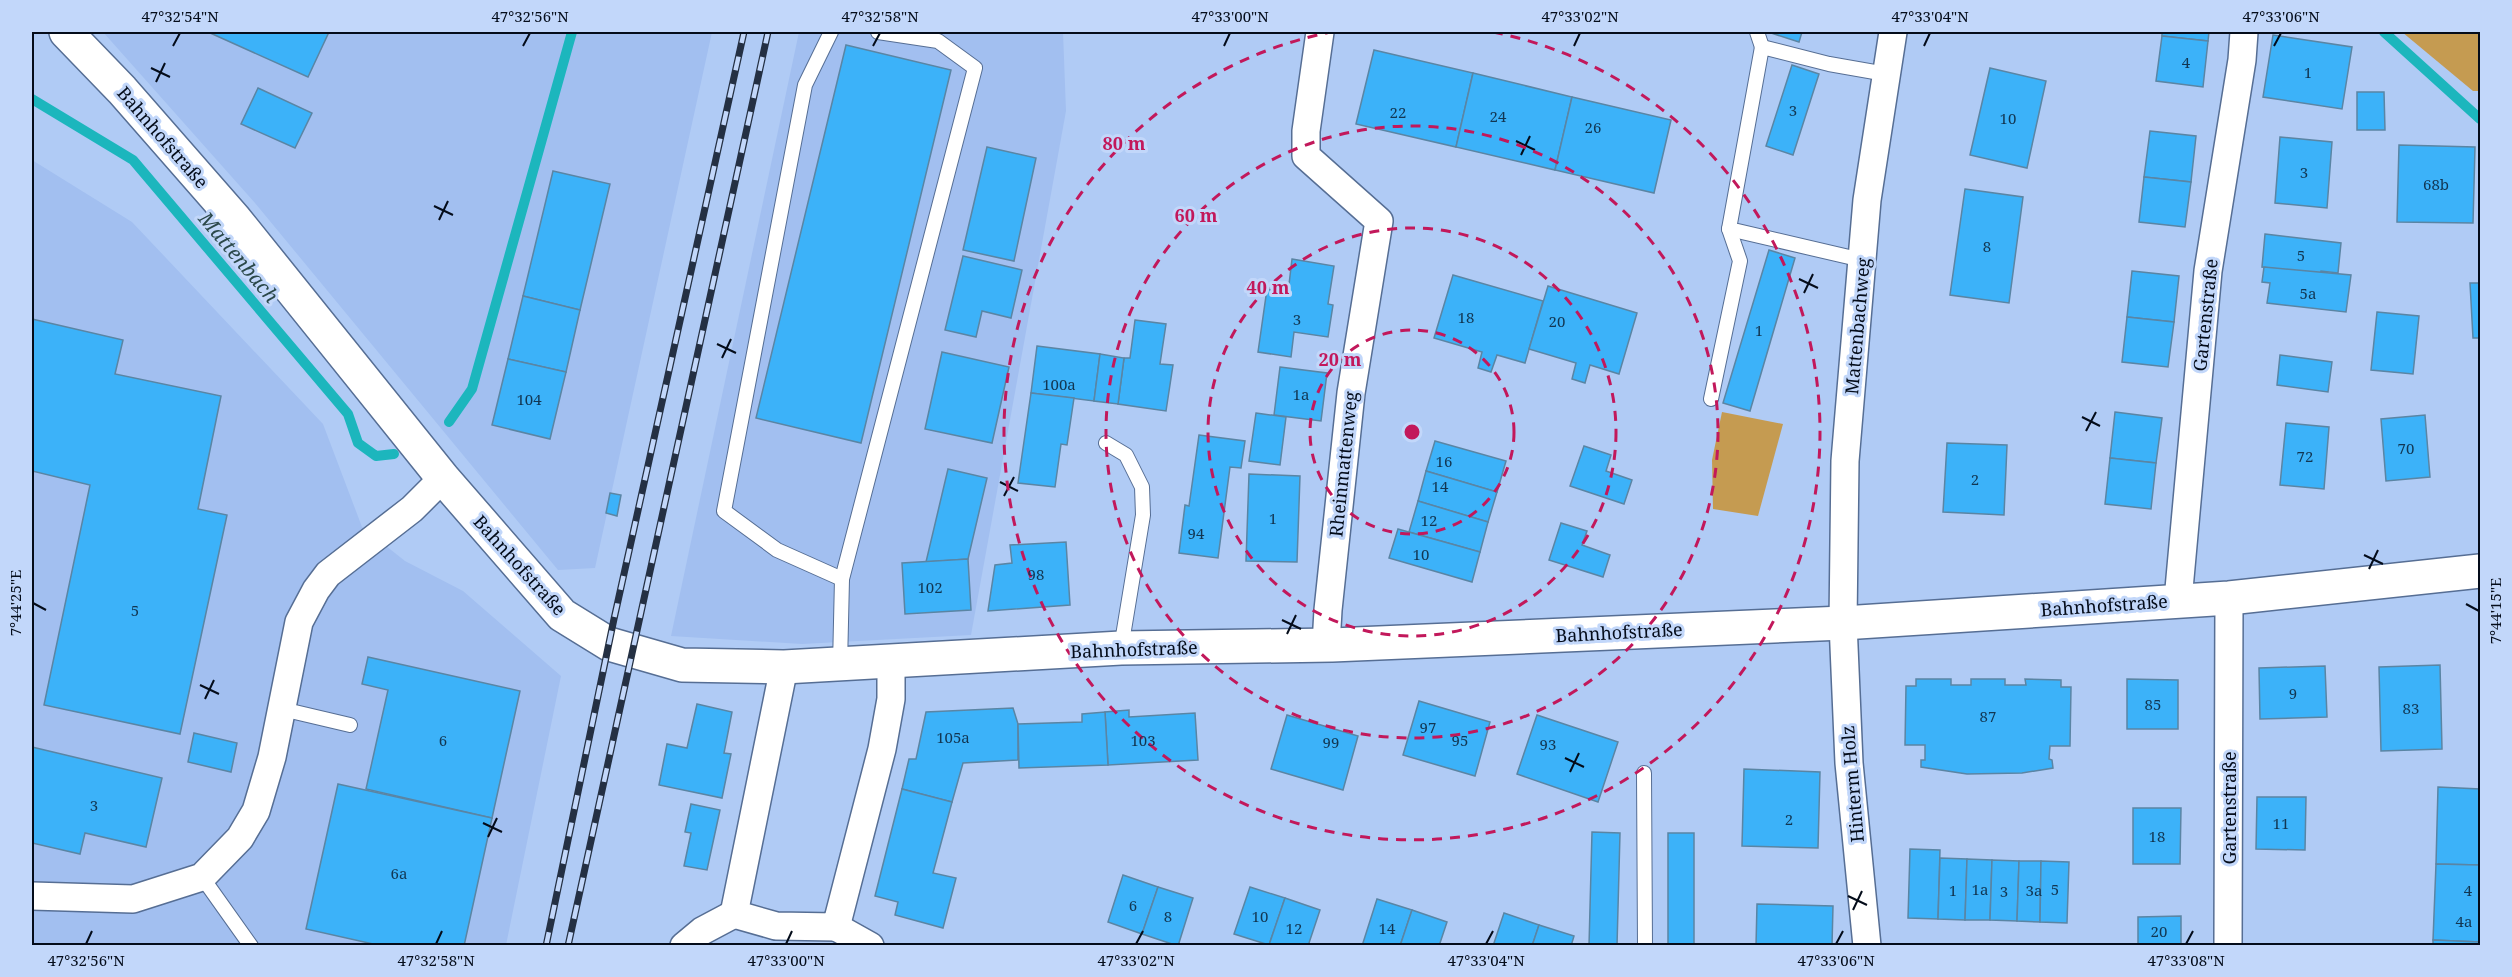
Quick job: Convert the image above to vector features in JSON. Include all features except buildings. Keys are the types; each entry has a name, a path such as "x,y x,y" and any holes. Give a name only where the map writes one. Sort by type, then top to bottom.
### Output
{"street":[{"name":"Bahnhofstraße","path":"66,32 122,90 234,218 443,478 562,615 609,644 682,664 784,667 1121,648 1326,645 1843,623 2229,598 2481,571"},
{"name":"Rheinmattenweg","path":"1320,32 1306,130 1306,156 1379,221 1351,393 1326,645"},
{"name":"Mattenbachweg","path":"1843,623 1845,460 1867,200 1893,32"},
{"name":"Gartenstraße","path":"2178,600 2208,271 2242,60 2244,32"},
{"path":"32,896 133,898 202,877 240,838 256,811 282,709 299,622 316,590 328,574 412,509 443,478"},
{"name":"Gartenstraße","path":"2228,945 2229,598"},
{"name":"Hinterm Holz","path":"1843,623 1848,763 1867,945"},
{"path":"836,927 882,749 891,699 891,662"},
{"path":"734,914 784,667"},
{"path":"684,945 702,931 734,914 776,926 836,927 870,945"}],"lane":[{"path":"831,32 805,85 724,511 777,550 842,579"},
{"path":"840,665 842,579 975,68 938,41 878,32"},
{"path":"1711,399 1740,261 1729,229 1762,47 1757,32"},
{"path":"1762,47 1829,64 1886,74"},
{"path":"1729,229 1862,260"},
{"path":"1106,443 1126,455 1142,487 1143,515 1121,648"},
{"path":"282,709 350,725"},
{"path":"1644,773 1645,945"},
{"path":"202,877 251,945"}],"shaded area":[{"path":"103,32 712,32 595,568 558,570 255,203"},
{"path":"799,32 1063,32 1066,111 971,635 802,644 671,636"},
{"path":"2402,32 2480,32 2480,91 2473,91"},
{"path":"32,160 132,222 323,424 362,527 405,561 463,591 561,676 506,945 32,945"},
{"path":"1722,412 1783,424 1758,516 1713,509 1712,460"}],"waterway":[{"name":"Mattenbach","path":"449,422 472,389 572,32"},
{"name":"Mattenbach","path":"2384,32 2480,119"},
{"name":"Mattenbach","path":"32,99 133,160 348,414 358,443 376,456 394,454"}],"railway":[{"path":"546,946 614,619 744,32"},
{"path":"568,946 768,32"}]}
